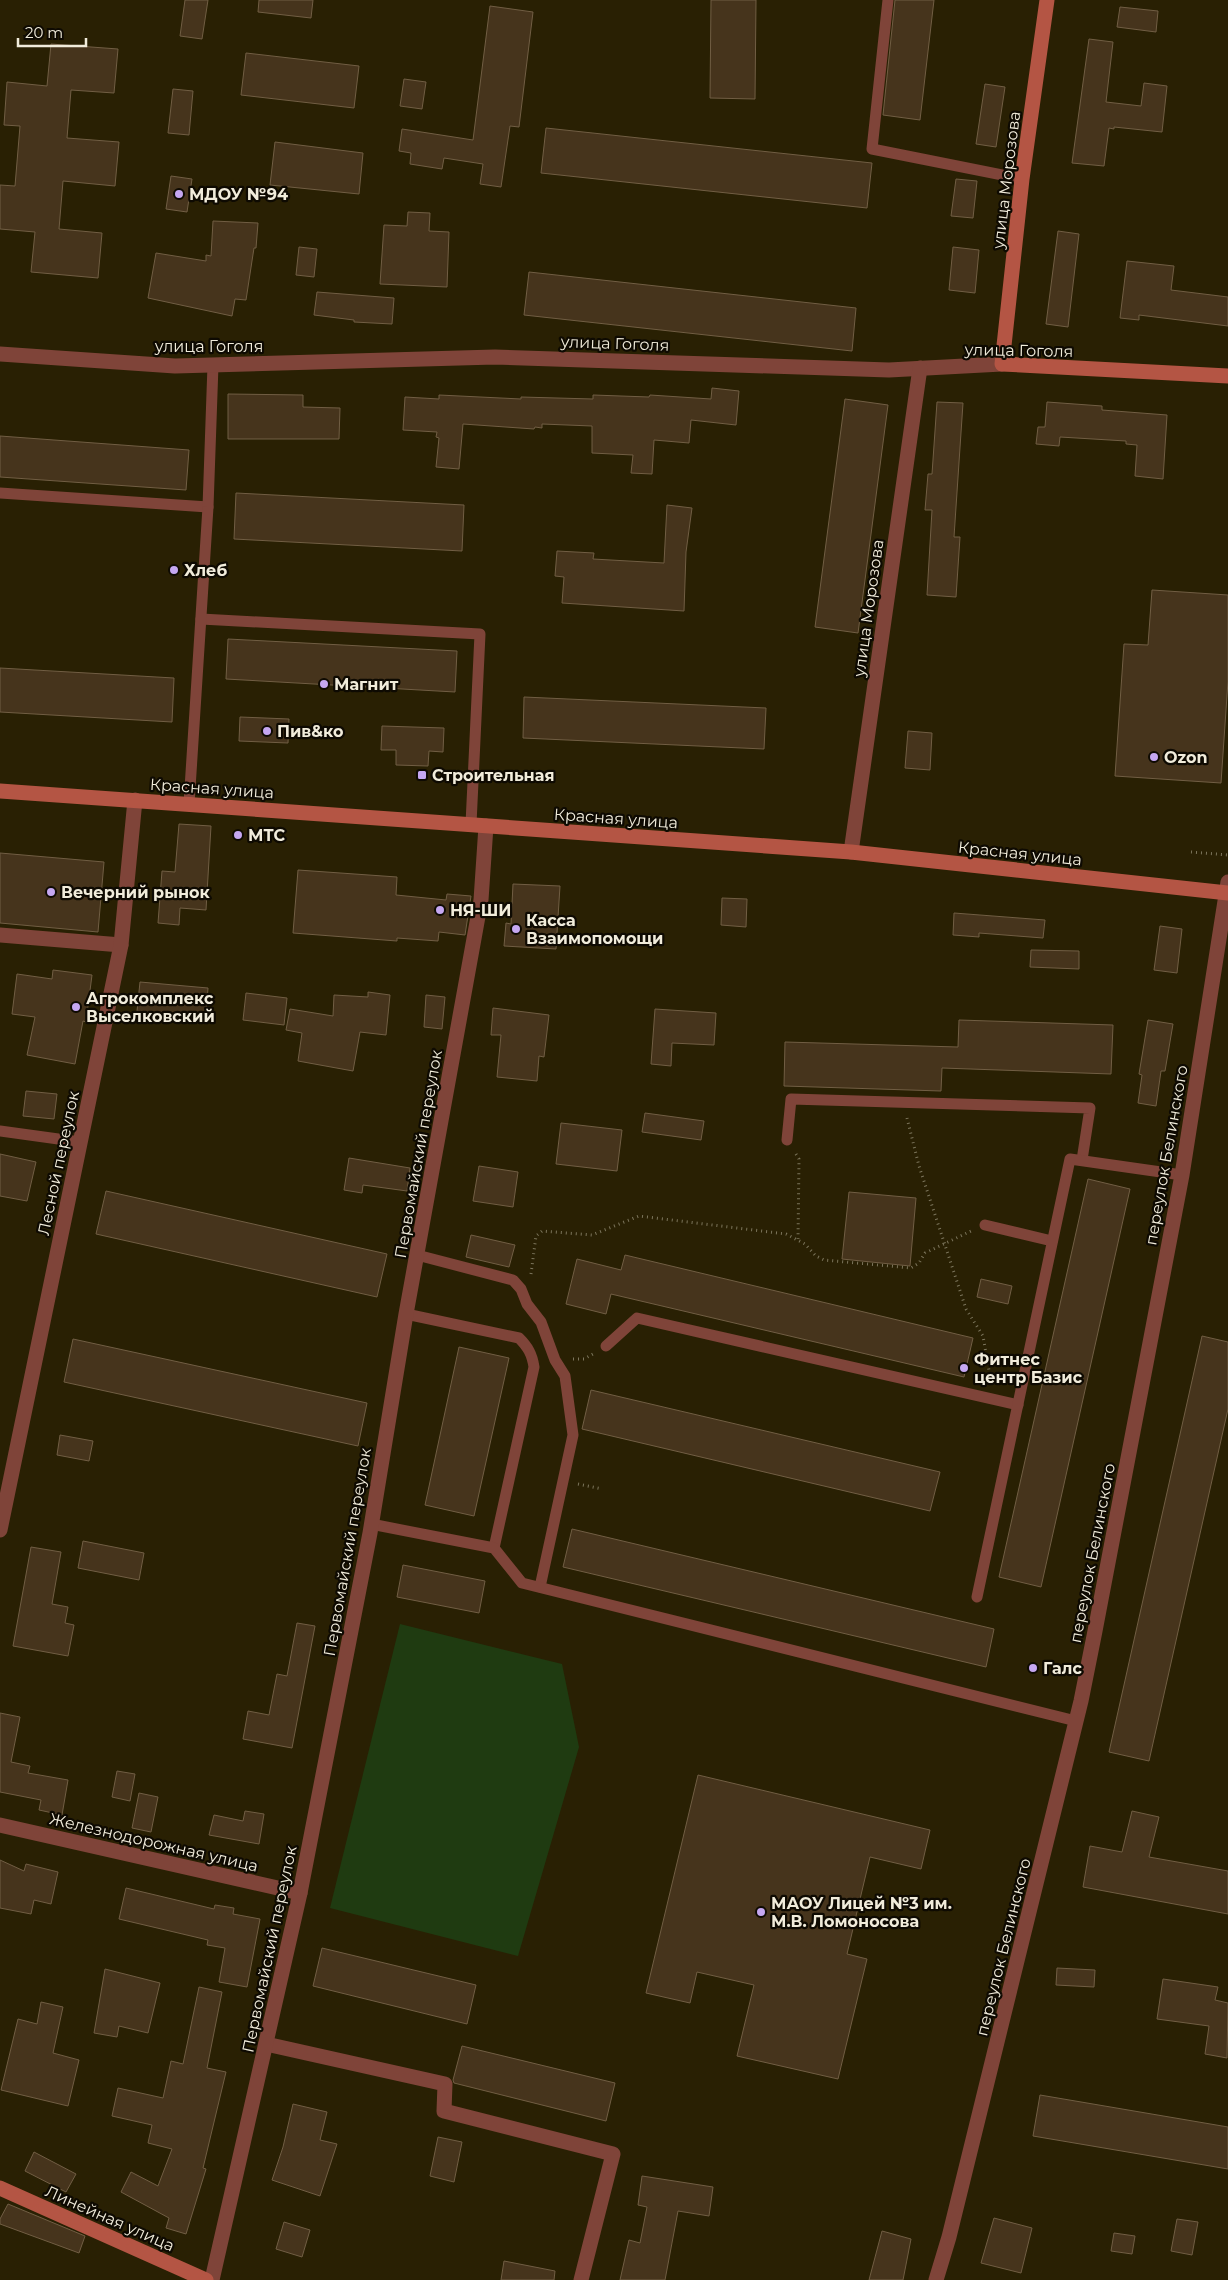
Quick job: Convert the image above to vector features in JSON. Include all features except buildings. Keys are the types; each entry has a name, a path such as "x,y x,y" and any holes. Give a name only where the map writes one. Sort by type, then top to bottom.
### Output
{"main road":[{"name":"улица Морозова","path":"1002,364 1022,179 1047,0"},
{"name":"улица Гоголя","path":"1002,364 1228,376"},
{"name":"Красная улица","path":"0,791 850,852 1228,889"},
{"name":"Линейная улица","path":"0,2188 206,2280"}],"street":[{"name":"улица Гоголя","path":"0,354 175,366 494,357 879,370 1002,364"},
{"name":"улица Морозова","path":"850,852 920,368"},
{"name":"Лесной переулок","path":"0,1530 121,945 135,800"},
{"name":"Первомайский переулок","path":"212,2280 300,1893 371,1524 406,1314 481,900 486,826"},
{"name":"переулок Белинского","path":"936,2280 949,2238 1076,1721 1097,1622 1182,1175 1228,889"},
{"path":"0,935 121,945"},
{"name":"Железнодорожная улица","path":"0,1825 300,1893"},
{"path":"266,2044 445,2084 444,2111 613,2154 580,2280"}],"lane":[{"path":"888,0 872,149 1022,179"},
{"path":"189,804 208,507 212,365"},
{"path":"0,492 208,507"},
{"path":"201,619 480,634 470,824"},
{"path":"787,1140 791,1099 1090,1108 1082,1160"},
{"path":"0,1131 80,1142"},
{"path":"977,1597 1070,1158 1182,1175"},
{"path":"985,1225 1052,1241"},
{"path":"417,1255 513,1280 521,1289 527,1304 541,1322 555,1360 565,1376 573,1435 540,1587"},
{"path":"406,1314 519,1338 528,1346 532,1355 534,1367 494,1548"},
{"path":"606,1346 638,1318 1018,1405"},
{"path":"371,1524 494,1548 522,1583 1076,1721"}],"path":[{"path":"1191,852 1228,855"},
{"path":"904,1102 919,1166 966,1309 983,1336 994,1400"},
{"path":"787,1140 799,1158 798,1240"},
{"path":"527,1304 536,1236 542,1231 592,1235 639,1216 786,1234 798,1240 816,1256 824,1260 911,1268 919,1264 925,1253 985,1225"},
{"path":"563,1480 602,1489"}],"green space":[{"path":"400,1624 562,1664 579,1747 518,1956 330,1908"}],"place":[{"name":"МДОУ №94","path":"179,194"},
{"name":"Хлеб","path":"174,570"},
{"name":"Магнит","path":"324,684"},
{"name":"Пив&ко","path":"267,731"},
{"name":"Ozon","path":"1154,757"},
{"name":"Строительная","path":"422,775"},
{"name":"МТС","path":"238,835"},
{"name":"Вечерний рынок","path":"51,892"},
{"name":"НЯ-ШИ","path":"440,910"},
{"name":"Касса Взаимопомощи","path":"516,929"},
{"name":"Агрокомплекс Выселковский","path":"76,1007"},
{"name":"Фитнес центр Базис","path":"964,1368"},
{"name":"Галс","path":"1033,1668"},
{"name":"МАОУ Лицей №3 им. М.В. Ломоносова","path":"761,1912"}]}
